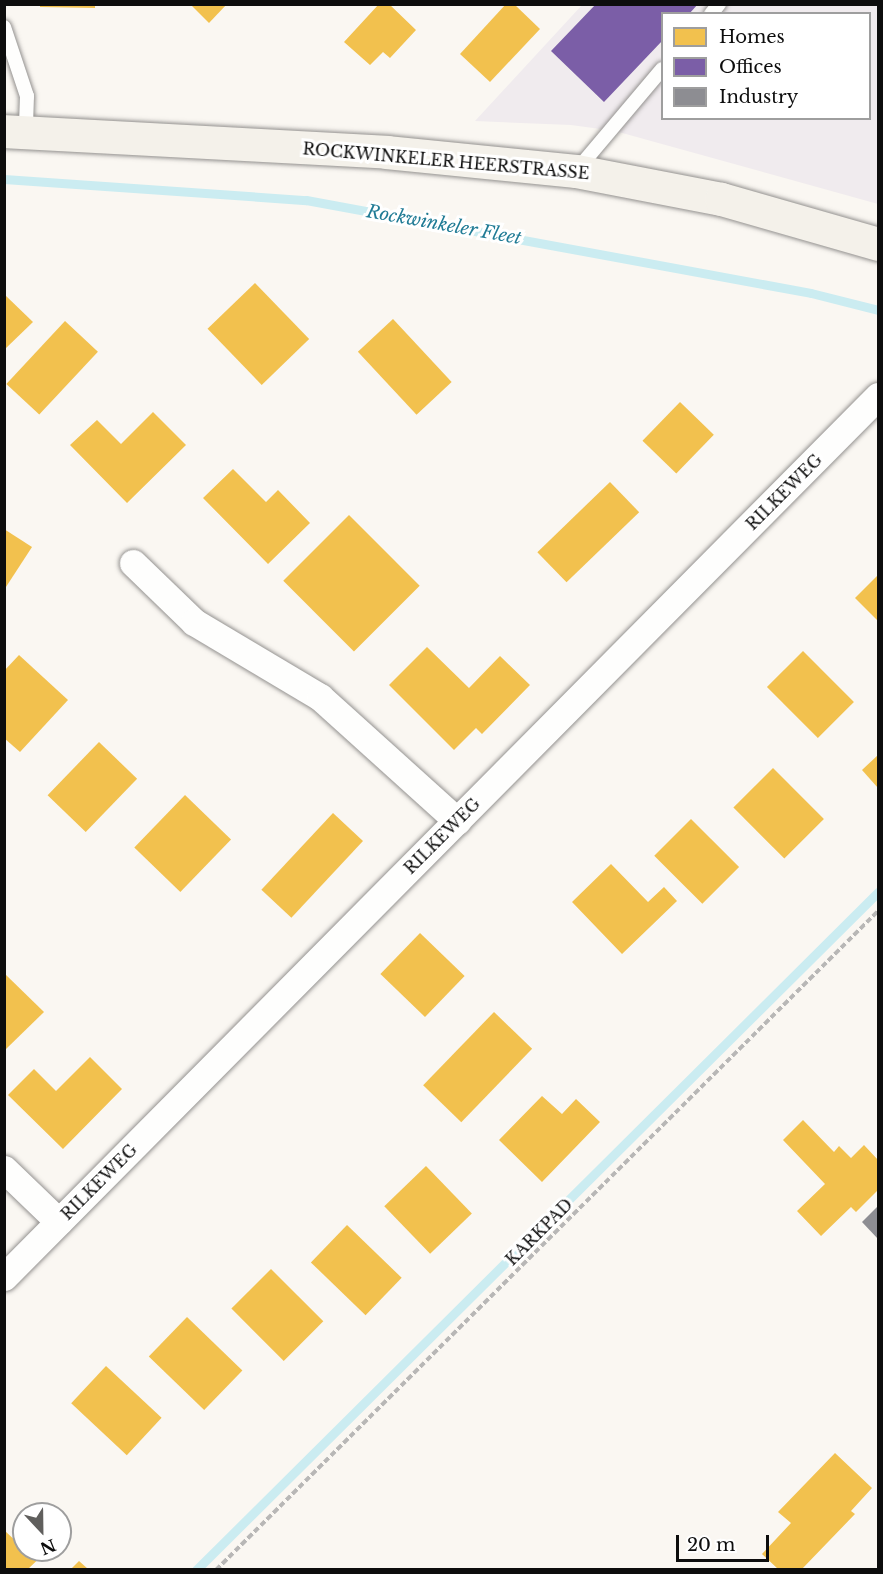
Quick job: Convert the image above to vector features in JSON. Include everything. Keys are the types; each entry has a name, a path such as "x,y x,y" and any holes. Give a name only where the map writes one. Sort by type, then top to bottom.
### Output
{"main road":[{"name":"ROCKWINKELER HEERSTRASSE","path":"15,132 386,152 576,171 721,199 879,244"}],"street":[{"name":"RILKEWEG","path":"4,1277 879,396"},
{"path":"133,563 194,622 320,697 457,821"},
{"path":"4,1168 59,1222"}],"lane":[{"path":"4,27 27,96 15,132"},
{"path":"576,171 661,71"}],"path":[{"name":"KARKPAD","path":"216,1569 879,911"}],"shaded area":[{"path":"582,5 878,5 878,204 615,131 571,125 475,121"}],"building: Homes":[{"path":"40,4 95,4 95,8 40,7"},
{"path":"190,4 227,4 209,23"},
{"path":"379,4 389,4 416,30 390,58 383,52 370,65 344,42"},
{"path":"506,4 514,4 540,29 490,82 460,54"},
{"path":"255,283 309,339 262,385 208,329"},
{"path":"4,294 33,322 4,350"},
{"path":"393,319 452,382 417,415 358,352"},
{"path":"65,321 98,352 39,415 6,384"},
{"path":"680,402 714,435 676,473 642,441"},
{"path":"153,412 186,445 127,503 70,445 97,420 121,444"},
{"path":"233,469 266,502 278,490 310,523 268,564 203,498"},
{"path":"610,482 639,512 567,582 537,552"},
{"path":"349,515 420,586 354,651 283,581"},
{"path":"4,529 32,547 4,590"},
{"path":"878,575 878,621 855,598"},
{"path":"427,647 469,688 500,656 530,685 482,734 476,728 454,750 389,685"},
{"path":"803,651 854,702 818,738 767,687"},
{"path":"19,655 68,700 20,752 4,738 4,671"},
{"path":"99,742 137,779 86,832 48,795"},
{"path":"878,755 878,788 862,770"},
{"path":"773,768 824,819 784,859 733,808"},
{"path":"185,795 231,839 180,892 134,848"},
{"path":"333,813 363,841 291,918 261,890"},
{"path":"691,819 739,867 702,904 654,856"},
{"path":"611,864 648,902 664,887 677,901 622,954 572,902"},
{"path":"420,933 465,976 425,1017 380,974"},
{"path":"4,973 44,1012 4,1051"},
{"path":"494,1012 532,1049 461,1122 423,1085"},
{"path":"90,1057 122,1089 63,1149 8,1095 34,1069 56,1091"},
{"path":"542,1096 562,1114 576,1099 600,1122 542,1182 499,1140"},
{"path":"803,1120 834,1152 839,1146 851,1158 864,1145 878,1160 878,1190 856,1212 851,1207 821,1236 797,1211 825,1184 783,1140"},
{"path":"426,1166 472,1213 430,1254 384,1206"},
{"path":"347,1225 402,1278 366,1315 311,1262"},
{"path":"271,1269 323,1321 284,1361 231,1309"},
{"path":"187,1317 242,1370 204,1410 149,1357"},
{"path":"106,1366 162,1418 127,1455 71,1403"},
{"path":"835,1453 872,1488 851,1511 855,1514 802,1569 778,1569 762,1554 791,1523 778,1512"},
{"path":"4,1530 12,1538 12,1562 35,1562 28,1569 4,1569"},
{"path":"79,1561 88,1569 71,1569"}],"building: Offices":[{"path":"596,4 698,4 691,12 661,12 661,42 604,102 551,51"}],"building: Industry":[{"path":"878,1206 878,1239 862,1222"}],"waterway":[{"name":"Rockwinkeler Fleet","path":"4,179 306,200 811,293 878,310"},
{"path":"196,1570 878,892"}]}
